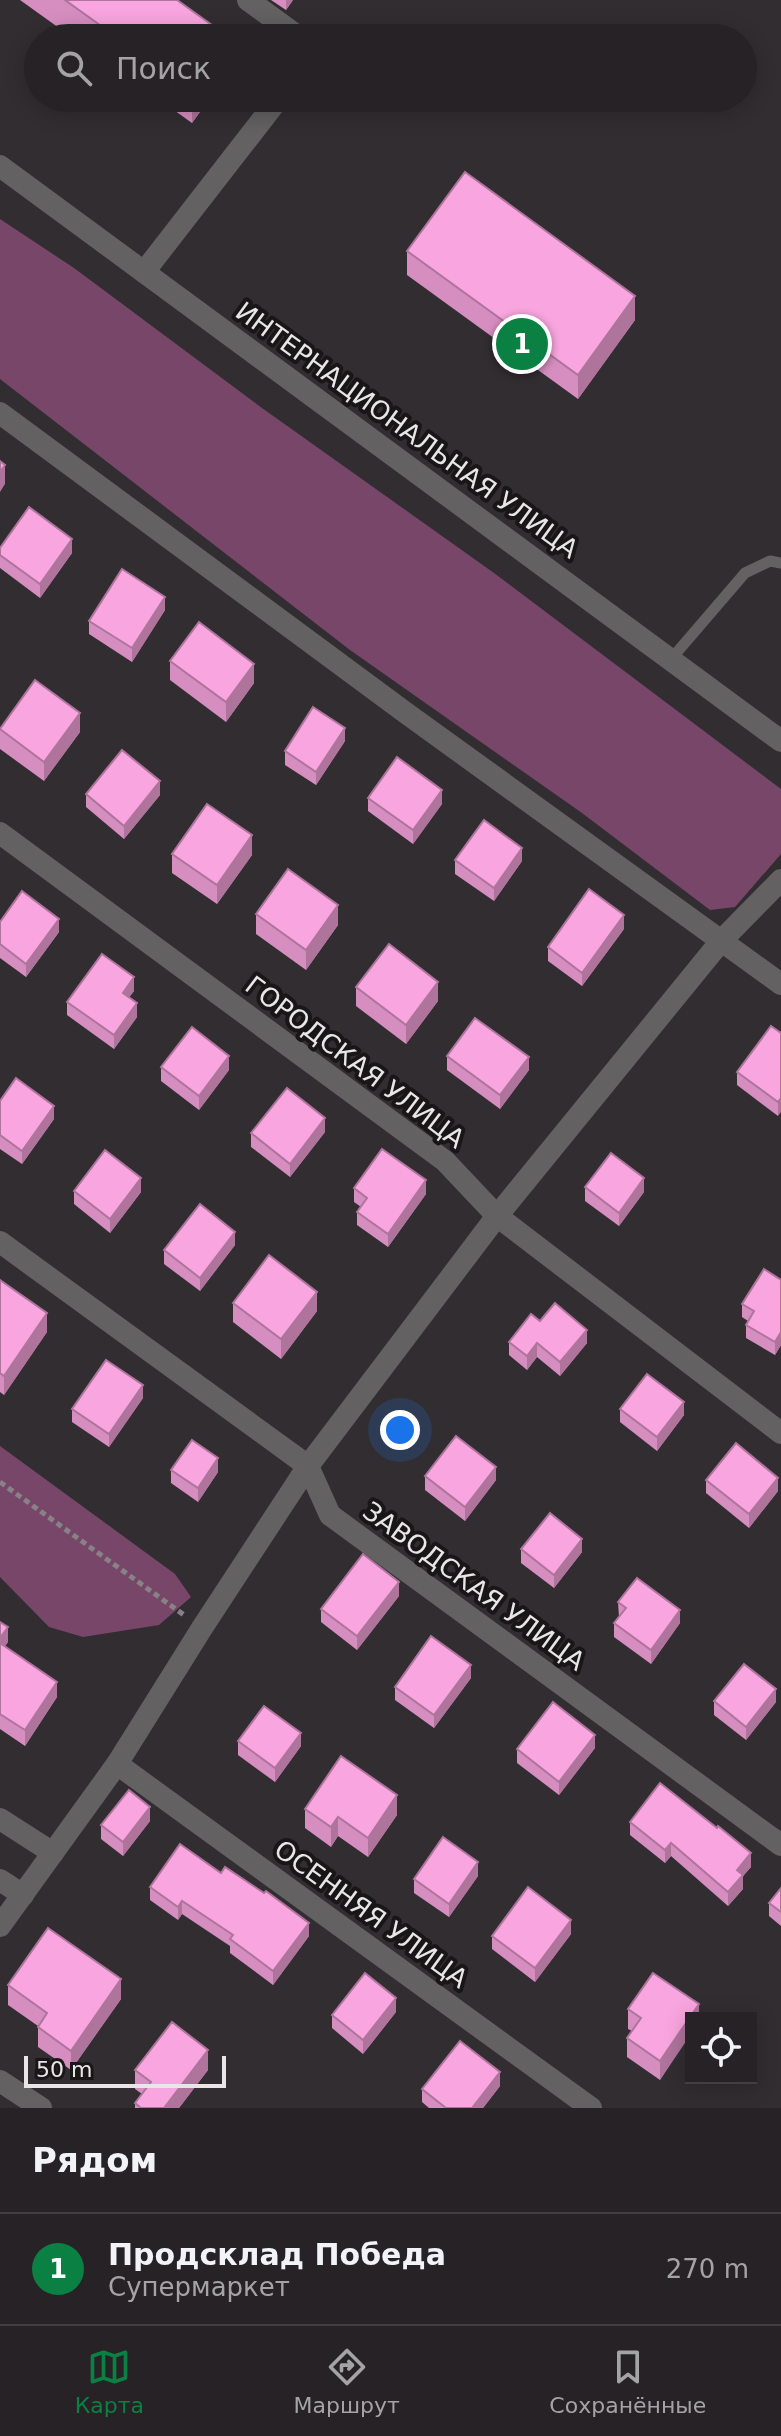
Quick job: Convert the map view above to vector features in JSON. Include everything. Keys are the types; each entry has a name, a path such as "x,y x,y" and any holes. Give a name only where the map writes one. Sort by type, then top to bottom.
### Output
{"street":[{"path":"248,0 281,24"},
{"path":"144,272 268,112"},
{"name":"ИНТЕРНАЦИОНАЛЬНАЯ УЛИЦА","path":"0,166 781,741"},
{"path":"0,413 406,713 781,984"},
{"name":"ГОРОДСКАЯ УЛИЦА","path":"0,833 445,1161 497,1216 781,1433"},
{"path":"0,1926 117,1764 308,1466 497,1216 721,941 781,880"},
{"name":"ЗАВОДСКАЯ УЛИЦА","path":"0,1242 308,1466 330,1515 781,1845"},
{"name":"ОСЕННЯЯ УЛИЦА","path":"117,1764 591,2108"},
{"path":"0,1819 53,1853"},
{"path":"0,1880 23,1895"},
{"path":"0,2081 41,2108"}],"lane":[{"path":"672,658 745,573 770,561 781,563"}],"path":[{"path":"0,1482 202,1628"}],"shaded area":[{"path":"0,219 74,268 262,408 494,573 781,789 781,854 735,907 710,910 582,813 350,650 0,379"},
{"path":"0,1446 175,1574 191,1597 159,1625 83,1637 49,1627 0,1577"}],"building":[{"path":"65,0 177,0 210,24 98,24"},
{"path":"465,172 635,296 578,375 407,251"},
{"path":"29,507 72,539 40,584 0,555 0,548"},
{"path":"122,569 165,597 132,648 89,621"},
{"path":"199,622 254,664 226,702 170,661"},
{"path":"35,680 80,713 44,762 0,729"},
{"path":"313,707 345,728 316,772 285,751"},
{"path":"122,750 160,781 124,826 86,794"},
{"path":"397,757 442,790 413,830 368,798"},
{"path":"207,804 252,835 217,885 172,854"},
{"path":"484,820 522,848 494,888 455,860"},
{"path":"288,869 338,905 306,950 256,914"},
{"path":"589,889 624,915 582,973 548,947"},
{"path":"22,891 59,919 26,964 0,944 0,922"},
{"path":"389,944 438,982 406,1025 356,987"},
{"path":"102,954 134,977 123,993 137,1003 114,1035 67,1002"},
{"path":"475,1018 529,1057 500,1095 447,1056"},
{"path":"771,1026 781,1033 781,1098 778,1102 737,1072"},
{"path":"192,1027 229,1056 199,1096 161,1067"},
{"path":"16,1078 54,1106 22,1151 0,1135 0,1101"},
{"path":"287,1088 325,1118 290,1164 251,1133"},
{"path":"382,1149 426,1180 388,1234 357,1212 367,1198 354,1188"},
{"path":"105,1150 141,1178 110,1219 74,1191"},
{"path":"611,1153 644,1178 619,1213 585,1187"},
{"path":"200,1204 235,1232 200,1278 164,1250"},
{"path":"269,1255 317,1292 281,1339 233,1303"},
{"path":"764,1269 781,1280 781,1332 775,1342 746,1325 754,1311 742,1304"},
{"path":"0,1280 47,1313 4,1376 0,1373"},
{"path":"555,1303 587,1330 560,1362 537,1343 527,1356 509,1342 531,1314 540,1321"},
{"path":"106,1360 143,1385 109,1434 72,1409"},
{"path":"647,1374 684,1402 657,1437 620,1409"},
{"path":"456,1436 496,1467 465,1507 425,1476"},
{"path":"192,1440 218,1458 198,1488 171,1470"},
{"path":"736,1443 778,1478 749,1514 706,1480"},
{"path":"550,1513 582,1539 554,1575 521,1549"},
{"path":"363,1554 399,1582 357,1636 321,1609"},
{"path":"637,1578 680,1610 651,1650 614,1623 626,1608 618,1602"},
{"path":"0,1622 8,1627 0,1638"},
{"path":"431,1636 471,1665 434,1715 395,1687"},
{"path":"0,1643 57,1682 25,1730 0,1714"},
{"path":"744,1664 776,1689 746,1727 714,1701"},
{"path":"553,1702 595,1735 559,1782 517,1749"},
{"path":"264,1706 301,1733 275,1768 238,1741"},
{"path":"341,1756 397,1795 368,1838 338,1817 331,1827 305,1809"},
{"path":"660,1783 751,1853 737,1870 743,1875 728,1892 671,1843 665,1850 630,1822"},
{"path":"129,1790 150,1807 123,1842 101,1825"},
{"path":"443,1837 478,1862 449,1904 414,1879"},
{"path":"180,1844 221,1873 225,1867 264,1893 266,1891 309,1923 273,1971 230,1939 233,1935 182,1901 178,1907 150,1887"},
{"path":"528,1887 571,1920 535,1968 492,1936"},
{"path":"781,1888 781,1912 769,1903"},
{"path":"48,1928 121,1979 71,2051 38,2027 47,2013 8,1985"},
{"path":"365,1973 396,1998 363,2040 332,2015"},
{"path":"653,1973 699,2004 694,2012 685,2012 685,2024 660,2061 627,2038 641,2018 628,2009"},
{"path":"172,2022 208,2050 164,2108 141,2108 135,2103 151,2082 135,2070"},
{"path":"460,2041 500,2072 472,2108 446,2108 422,2089"}],"place":[{"name":"Продсклад Победа","path":"522,344"}]}
